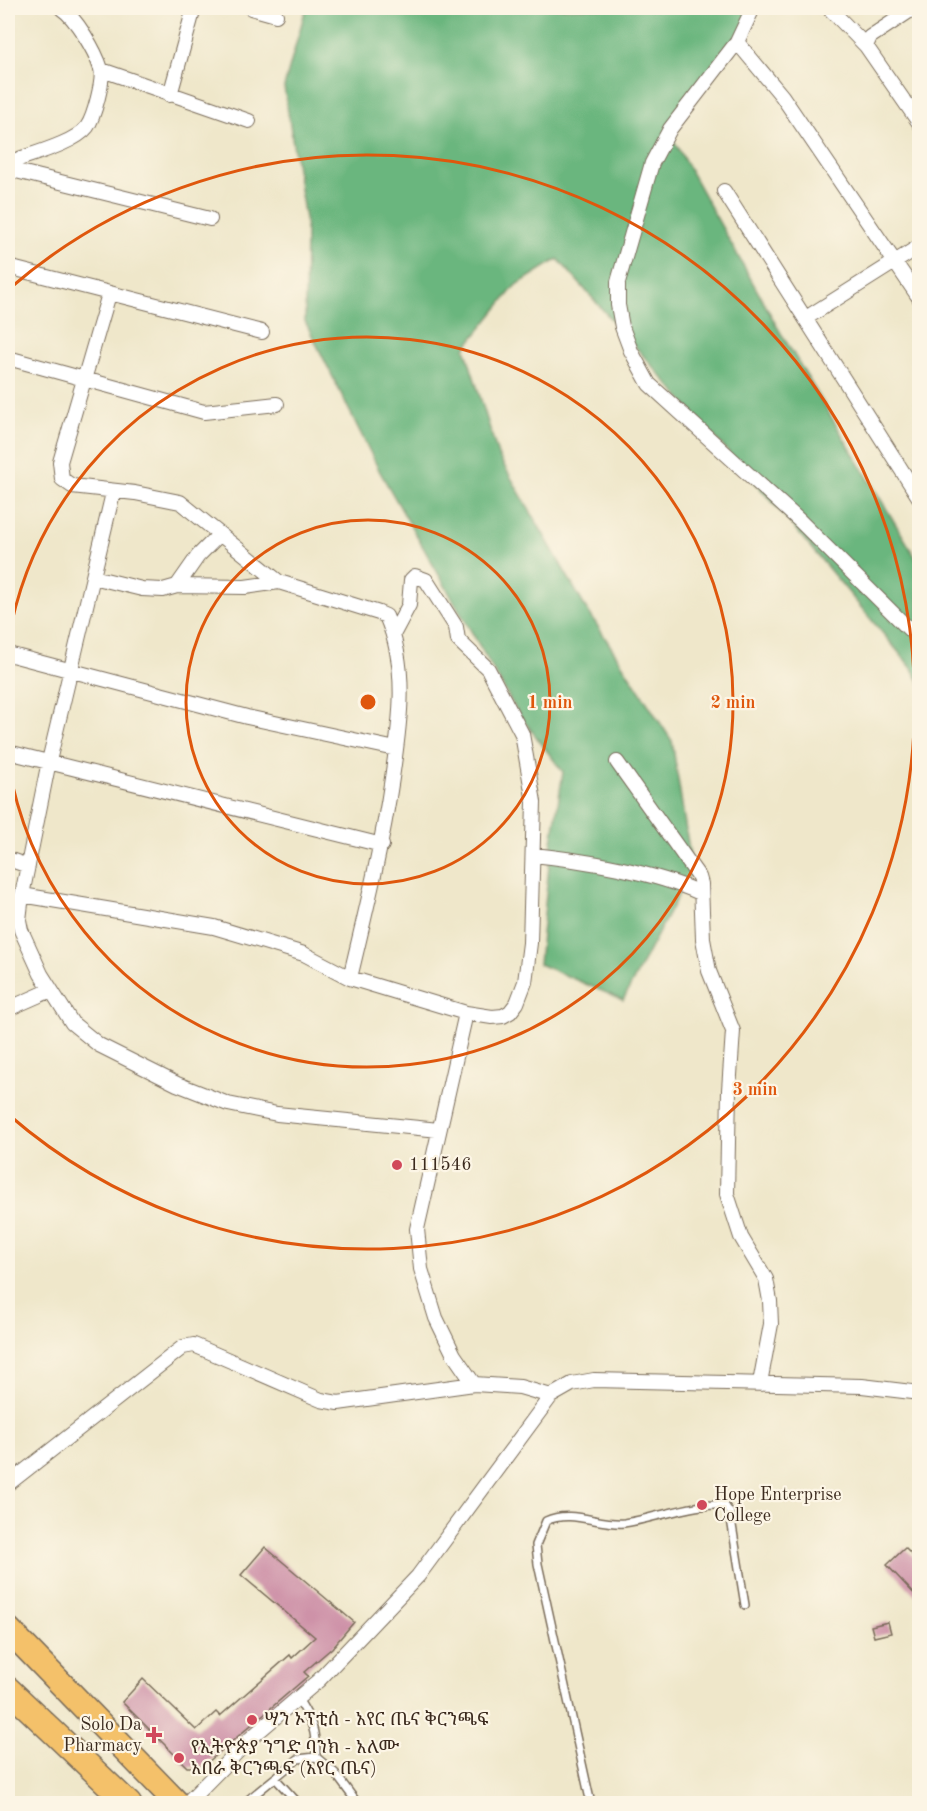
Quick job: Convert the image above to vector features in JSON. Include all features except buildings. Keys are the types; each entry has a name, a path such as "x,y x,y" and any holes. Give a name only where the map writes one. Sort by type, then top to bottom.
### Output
{"highway":[{"path":"8,1629 177,1803"},
{"path":"8,1689 129,1803"}],"street":[{"path":"8,163 69,140 87,127 98,101 102,70 74,12 61,8"},
{"path":"170,95 194,8"},
{"path":"250,8 276,15"},
{"path":"753,8 737,42 670,129 652,163 618,282 618,305 622,327 631,351 649,384 800,521 920,640"},
{"path":"829,8 866,46 920,124"},
{"path":"866,46 870,36 914,8"},
{"path":"737,42 782,96 920,299"},
{"path":"102,70 249,121"},
{"path":"8,169 210,219"},
{"path":"724,191 920,499"},
{"path":"806,318 920,246"},
{"path":"8,267 262,332"},
{"path":"109,294 60,462 62,479 72,486 113,493 135,493 180,502 279,582 386,616 394,633 402,714 382,844 350,978"},
{"path":"8,358 84,377 204,412 277,405"},
{"path":"113,493 49,761 22,895 13,919 51,990 72,1023 99,1045 177,1084 228,1104 277,1114 439,1130"},
{"path":"177,586 198,556 219,535"},
{"path":"22,895 240,934 304,954 350,978 466,1013 503,1016 517,1003 525,982 530,943 534,802 522,734 488,669 458,640 456,627 426,580 415,576 411,579 410,605 394,633"},
{"path":"93,578 142,589 163,590 177,586 245,587 279,582"},
{"path":"8,654 246,717 396,749"},
{"path":"8,752 382,844"},
{"path":"617,762 699,877 703,939 709,971 733,1031 729,1080 727,1194 741,1237 766,1279 770,1301 771,1324 760,1383"},
{"path":"533,855 569,858 670,880 700,893"},
{"path":"8,859 28,866"},
{"path":"8,1009 51,990"},
{"path":"466,1013 420,1208 418,1245 424,1277 436,1318 454,1355 474,1384"},
{"path":"8,1484 183,1347 194,1345 206,1348 321,1400 338,1404 474,1384 520,1387 551,1396"},
{"path":"186,1803 251,1738 319,1680 418,1576 551,1396 572,1384 594,1380 760,1383 862,1386 920,1393"}],"lane":[{"path":"591,1803 538,1564 536,1545 546,1521 568,1516 625,1523 710,1506 725,1506 730,1513 745,1605"},
{"path":"298,1699 316,1733 316,1757"},
{"path":"245,1803 298,1760 316,1757 335,1773 358,1803"},
{"path":"275,1778 299,1803"}],"green space":[{"path":"306,8 757,8 670,134 782,335 919,563 919,681 911,667 787,519 558,259 515,286 465,348 498,455 584,605 672,741 692,869 623,1000 539,964 550,855 563,772 518,713 380,472 305,321 306,225 284,87"}],"place":[{"name":"111546","path":"397,1165"},
{"name":"Hope Enterprise College","path":"702,1505"},
{"name":"ሣን ኦፕቲስ - አየር ጤና ቅርንጫፍ","path":"252,1720"},
{"name":"Solo Da Pharmacy","path":"154,1735"},
{"name":"የኢትዮጵያ ንግድ ባንክ - አለሙ አበራ ቅርንጫፍ (አየር ጤና)","path":"179,1758"}]}
